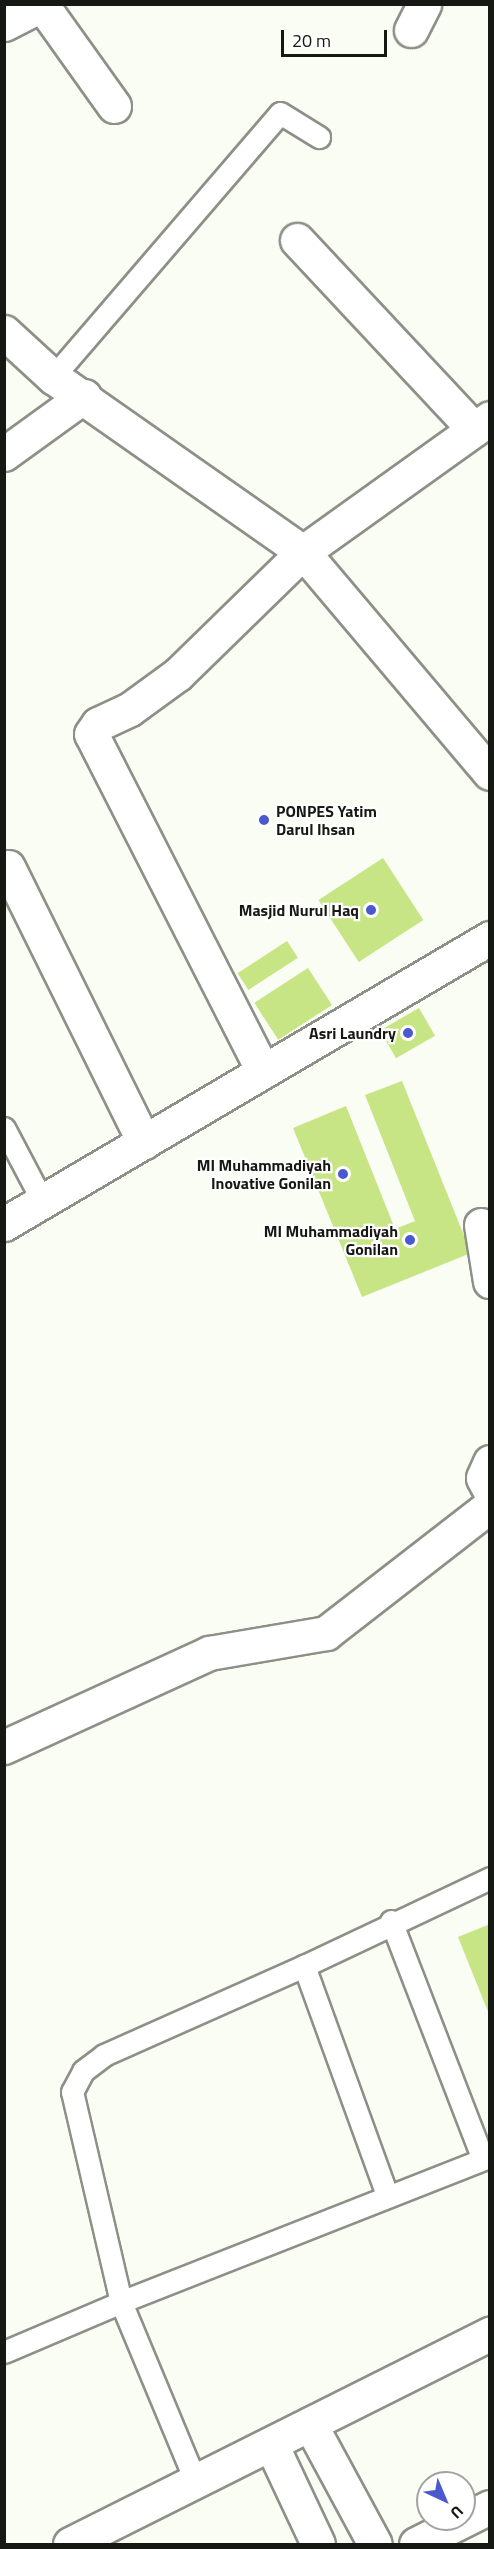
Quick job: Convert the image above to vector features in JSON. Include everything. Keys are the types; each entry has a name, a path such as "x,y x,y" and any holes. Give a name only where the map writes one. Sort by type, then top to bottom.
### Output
{"street":[{"path":"4,24 42,5 114,106"},
{"path":"264,1071 91,734 98,724 130,709 178,674 303,552 482,424 297,240"},
{"path":"4,332 53,377 84,396 303,552 489,773"},
{"path":"4,454 84,396"},
{"path":"9,867 144,1142"},
{"path":"4,1224 489,938"},
{"path":"481,1225 489,1281"},
{"path":"4,1747 209,1653 326,1633 352,1615 484,1505 483,1478 489,1462"},
{"path":"70,2544 489,2334"},
{"path":"310,2424 375,2544"},
{"path":"271,2444 318,2544"},
{"path":"416,2544 489,2507"}],"lane":[{"path":"53,377 280,113 319,137"},
{"path":"4,1128 43,1202"},
{"path":"195,2480 121,2302 72,2092 83,2071 104,2055 304,1965 391,1921 489,1878"},
{"path":"4,2352 121,2302 387,2195 486,2158 391,1921"},
{"path":"304,1965 387,2195"}],"building":[{"name":"Masjid Nurul Haq","path":"383,858 423,920 359,962 318,900"},
{"path":"287,941 298,958 248,990 238,973"},
{"path":"308,968 332,1005 278,1040 254,1003"},
{"name":"Asri Laundry","path":"419,1008 435,1036 396,1058 380,1030"},
{"name":"MI Muhammadiyah Inovative Gonilan","path":"402,1081 471,1253 362,1297 293,1128 346,1106 395,1229 415,1221 365,1095"},
{"path":"490,1924 490,2014 489,2014 458,1937"}],"place":[{"name":"PONPES Yatim Darul Ihsan","path":"264,820"},
{"name":"Masjid Nurul Haq","path":"371,910"},
{"name":"Asri Laundry","path":"408,1033"},
{"name":"MI Muhammadiyah Inovative Gonilan","path":"343,1174"},
{"name":"MI Muhammadiyah Gonilan","path":"410,1240"}]}
